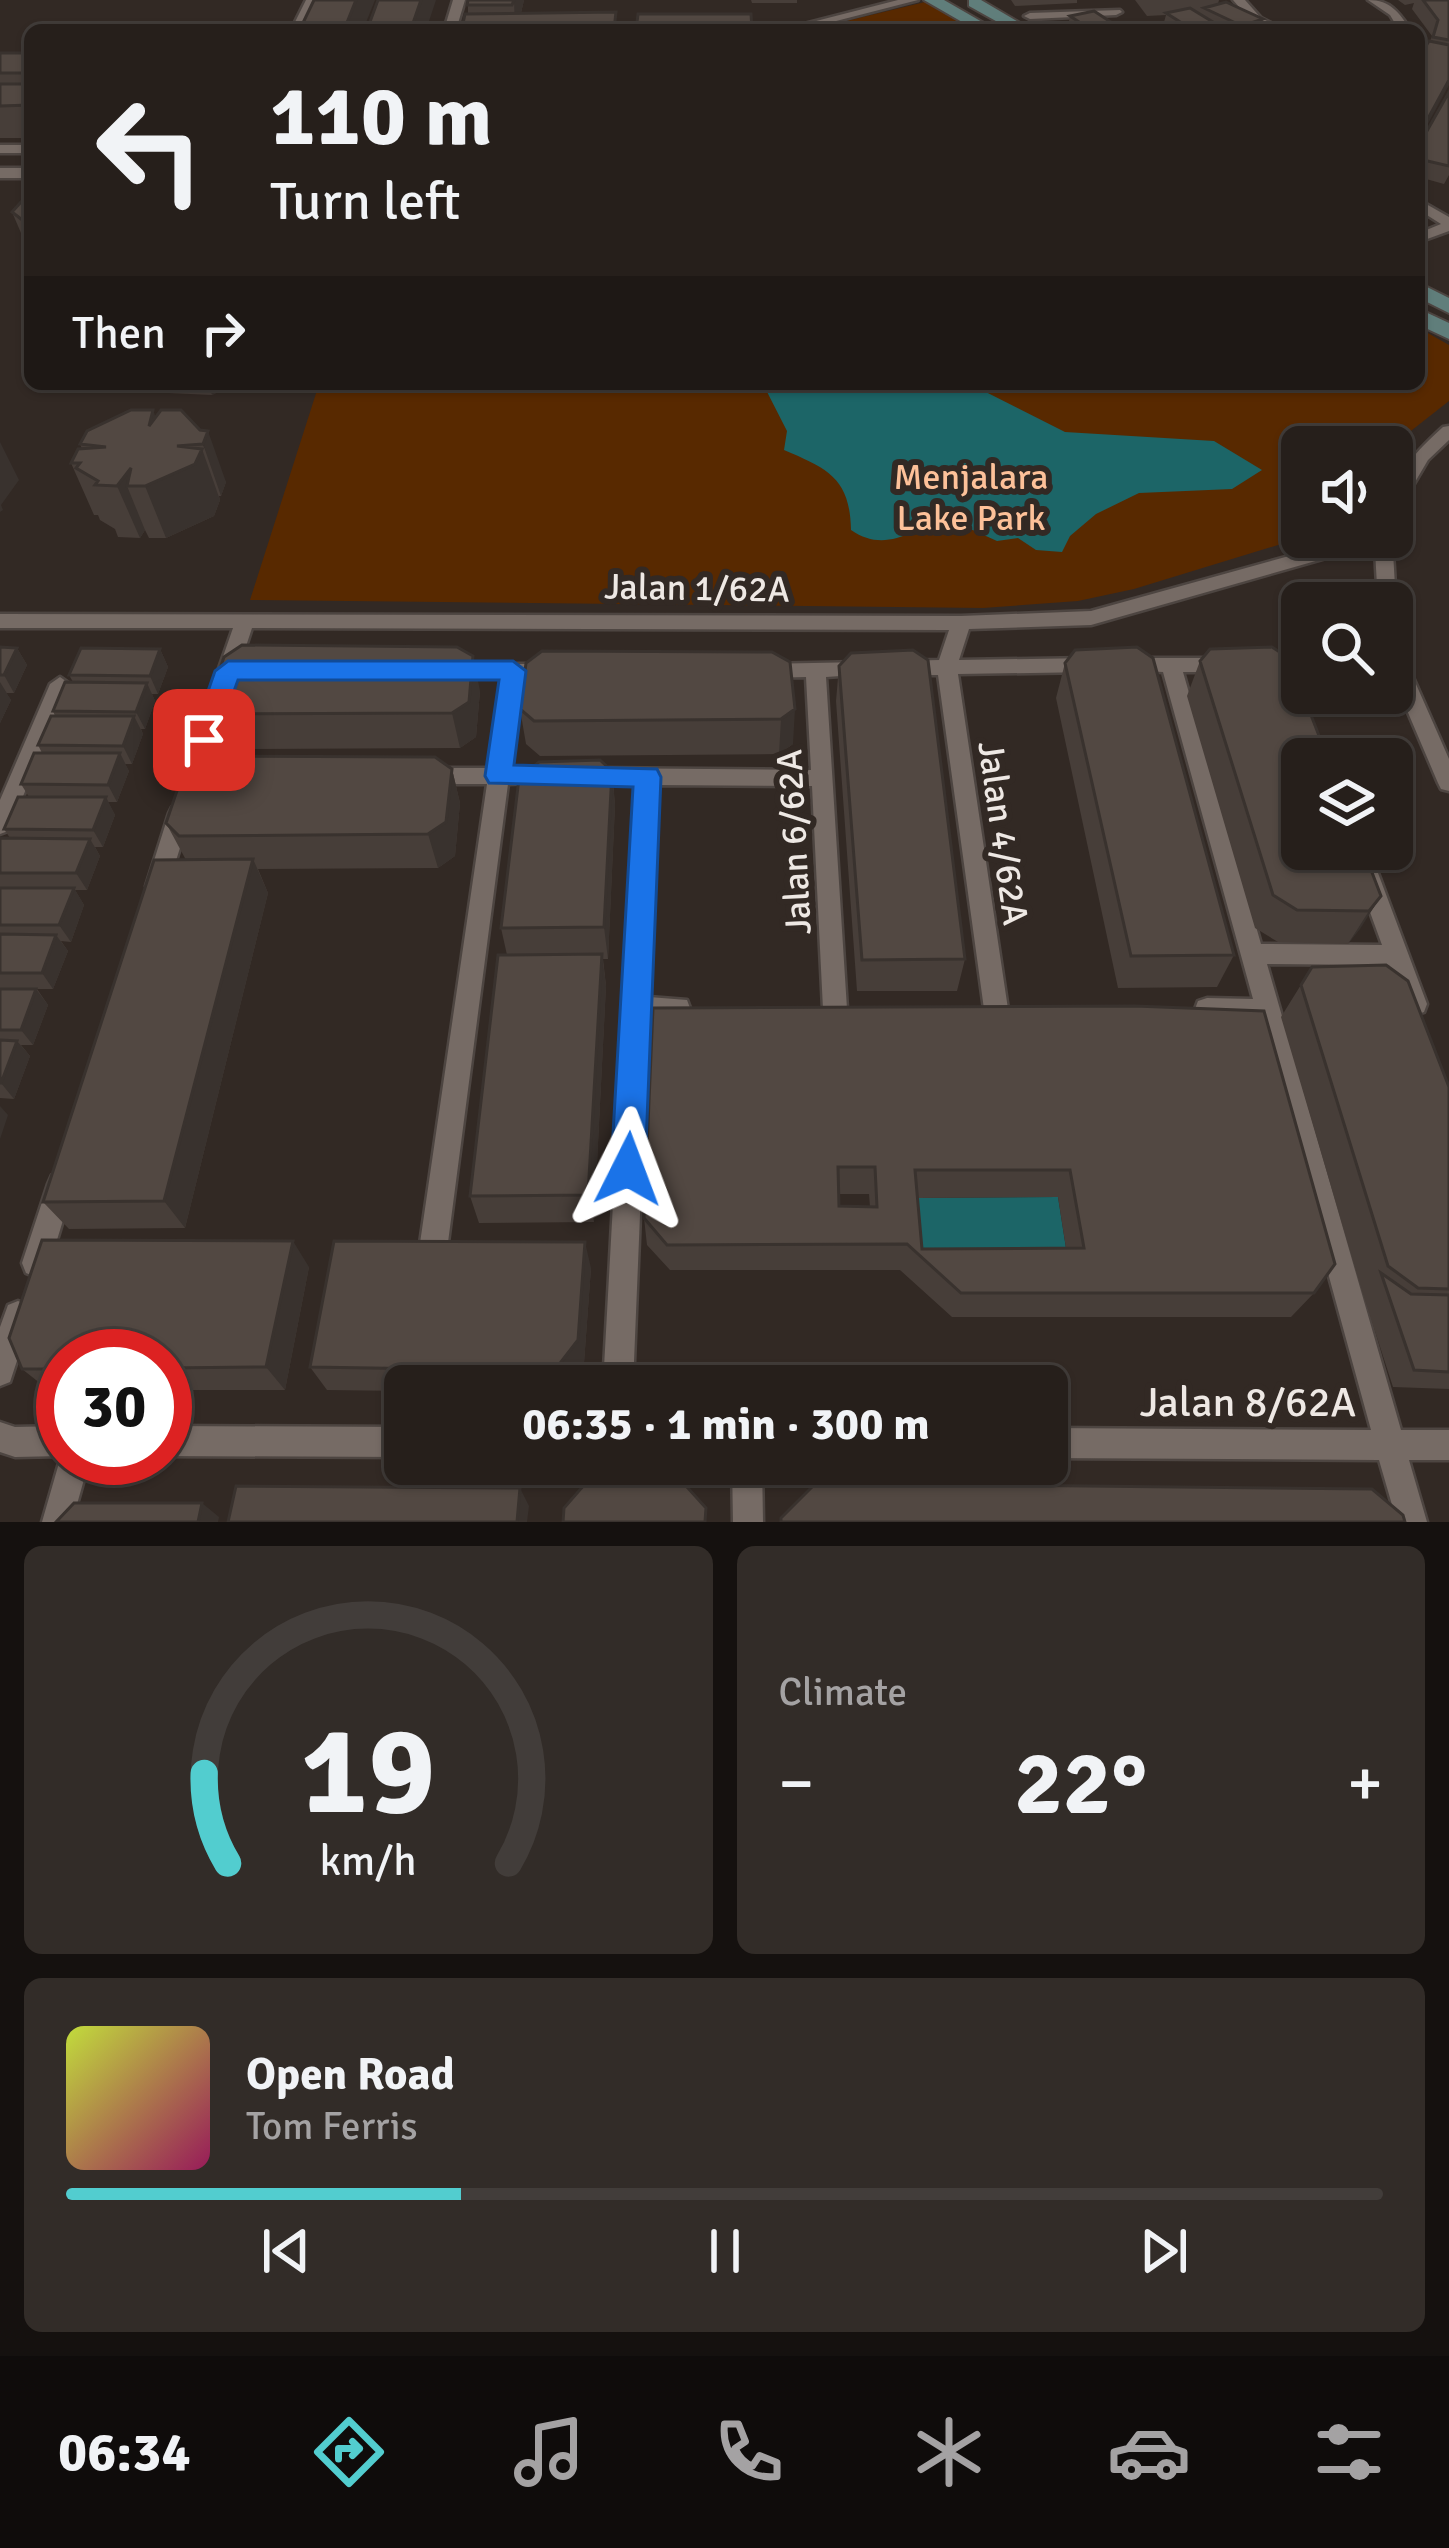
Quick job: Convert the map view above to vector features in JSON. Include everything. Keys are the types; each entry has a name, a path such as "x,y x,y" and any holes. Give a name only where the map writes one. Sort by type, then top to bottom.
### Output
{"main road":[{"path":"932,0 977,24"},
{"path":"970,0 1027,23"}],"street":[{"path":"812,24 912,0"},
{"path":"1107,0 1126,24"},
{"path":"1239,0 1266,24"},
{"path":"1374,0 1399,24"},
{"path":"1027,23 1116,13"},
{"path":"1413,470 1449,430"},
{"name":"Jalan 1/62A","path":"0,621 961,623 1091,618 1304,558"},
{"path":"149,910 240,671 245,620"},
{"path":"947,666 961,623"},
{"path":"1172,665 1412,1522"},
{"path":"746,671 1243,665"},
{"name":"Jalan 4/62A","path":"947,666 995,1009"},
{"path":"418,671 583,671"},
{"path":"433,1250 513,671"},
{"name":"Jalan 6/62A","path":"816,671 836,1009"},
{"path":"0,825 60,684"},
{"path":"1413,705 1449,783"},
{"path":"404,776 822,778"},
{"path":"618,1365 647,777"},
{"path":"1366,870 1427,1039"},
{"path":"1253,954 1397,956"},
{"path":"636,1008 697,1008"},
{"path":"1174,1009 1268,1010"},
{"path":"0,1372 69,1158"},
{"path":"0,1437 36,1442"},
{"path":"192,1441 384,1442"},
{"name":"Jalan 8/62A","path":"1068,1443 1449,1444"},
{"path":"57,1522 67,1485"},
{"path":"747,1485 748,1522"}],"green space":[{"path":"925,2 963,24 834,24"},
{"name":"Menjalara Lake Park","path":"1425,331 1449,345 1449,401 1413,429 1281,426 1281,544 1134,589 1078,601 983,608 250,600 317,390 1425,390"}],"water":[{"path":"766,390 982,390 1065,432 1214,441 1262,470 1232,489 1139,493 1096,514 1070,536 1062,552 1036,550 1018,538 997,541 944,517 898,538 875,540 851,530 846,499 834,478 784,450 787,431"},
{"path":"1058,1197 1070,1274 915,1274 908,1198"}],"building":[{"path":"314,0 356,0 346,24 302,24"},
{"path":"378,0 421,0 413,24 369,24"},
{"path":"468,0 514,0 512,5 467,5"},
{"path":"1423,0 1449,0 1449,40 1433,37 1438,20"},
{"path":"1226,2 1263,19 1238,24 1204,8"},
{"path":"1190,8 1216,24 1183,24 1166,13"},
{"path":"1094,11 1114,24 1082,24 1070,16"},
{"path":"616,12 615,24 463,24 465,14"},
{"path":"638,14 751,14 752,24 637,24"},
{"path":"1429,41 1449,45 1449,80 1425,124 1425,47"},
{"path":"0,53 24,53 24,73 0,73"},
{"path":"0,84 24,84 24,105 0,106"},
{"path":"1449,92 1449,166 1425,160 1425,134"},
{"path":"24,199 24,221 12,212"},
{"path":"131,410 153,410 149,426 161,410 181,410 200,430 208,431 203,444 177,446 202,449 195,464 145,486 127,486 131,468 117,486 95,485 98,481 76,468 80,463 71,463 78,449 106,447 80,444 87,431"},
{"path":"242,645 457,647 473,656 469,702 452,713 221,714 208,703 224,657"},
{"path":"0,647 17,648 4,675 0,675"},
{"path":"1137,647 1153,658 1234,955 1131,956 1065,663 1075,650"},
{"path":"1272,647 1281,653 1281,714 1311,714 1320,738 1281,738 1281,870 1371,870 1381,896 1369,911 1297,910 1273,895 1200,661 1210,649"},
{"path":"81,648 160,649 150,676 69,675"},
{"path":"913,650 928,660 965,959 862,960 839,666 851,653"},
{"path":"542,651 772,652 790,662 795,709 781,719 534,721 520,709 526,663"},
{"path":"65,682 147,683 136,712 53,711"},
{"path":"51,716 134,716 123,746 38,745"},
{"path":"34,753 120,753 108,785 21,784"},
{"path":"204,756 435,757 452,769 446,822 428,834 179,836 166,823 184,770"},
{"path":"600,760 612,771 604,927 501,928 519,778 539,762"},
{"path":"18,797 106,797 93,830 4,829"},
{"path":"0,838 90,839 76,873 0,873"},
{"path":"253,859 164,1201 43,1202 154,860"},
{"path":"0,888 74,888 59,925 0,925"},
{"path":"0,934 56,935 42,973 0,973"},
{"path":"602,954 588,1195 470,1196 498,955"},
{"path":"1386,965 1408,981 1449,1087 1449,1289 1418,1288 1388,1266 1301,985 1312,967"},
{"path":"0,989 36,989 21,1030 0,1030"},
{"path":"1135,1006 1264,1011 1335,1264 1314,1293 961,1293 907,1244 667,1245 644,1218 653,1008","holes":["838,1167 875,1167 877,1207 839,1206","915,1170 1070,1170 1084,1248 922,1249"]},
{"path":"0,1040 17,1041 1,1083 0,1083"},
{"path":"42,1240 293,1241 266,1367 192,1368 192,1329 36,1329 36,1369 22,1369 9,1338"},
{"path":"334,1241 585,1242 578,1340 559,1365 310,1367"},
{"path":"1381,1273 1411,1294 1449,1295 1449,1372 1414,1370"},
{"path":"584,1485 685,1485 706,1508 705,1522 563,1522 564,1508"},
{"path":"814,1485 1001,1485 1372,1489 1405,1522 781,1522"},
{"path":"236,1486 520,1488 517,1522 228,1522"},
{"path":"74,1503 202,1503 198,1522 56,1522"}],"route":[{"path":"204,740 228,671 513,671 499,776 647,777 628,1169"}]}
